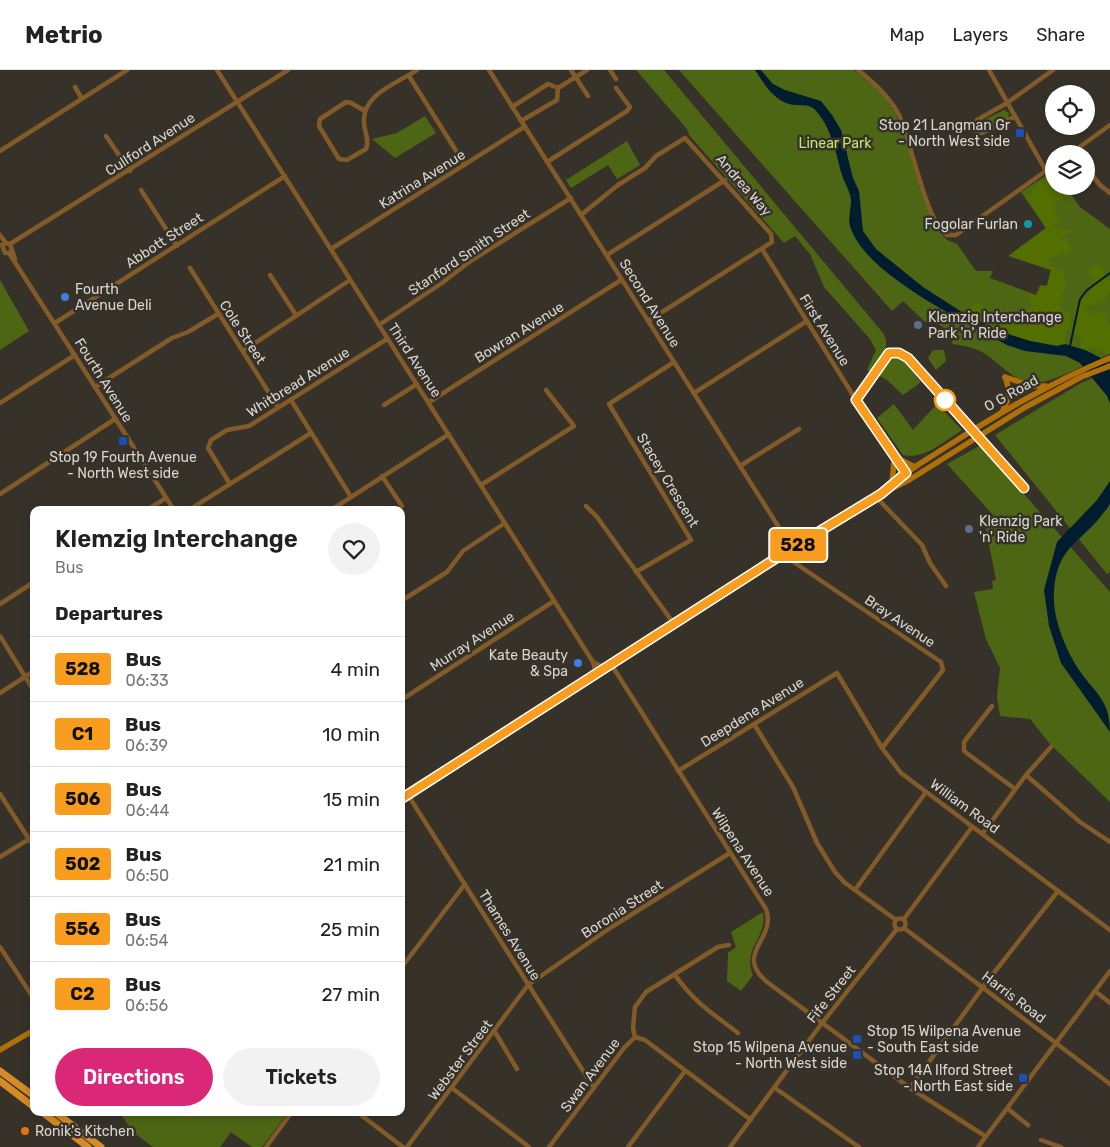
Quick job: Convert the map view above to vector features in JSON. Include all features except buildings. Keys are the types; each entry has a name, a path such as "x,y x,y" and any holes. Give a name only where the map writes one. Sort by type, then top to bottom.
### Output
{"highway":[{"path":"0,1071 30,1093"},
{"path":"0,1081 30,1103"},
{"path":"47,1116 88,1147"},
{"path":"60,1116 101,1147"}],"main road":[{"name":"O G Road","path":"878,496 892,482 1002,411 1079,370 1110,358"},
{"name":"O G Road","path":"405,797 792,548 971,443 1029,405 1080,377 1110,366"},
{"path":"1002,411 1009,400 1010,390 1005,377 1031,386 1048,386"},
{"path":"1024,399 1029,405"},
{"path":"892,482 896,460 915,467"},
{"path":"0,1050 30,1032"}],"street":[{"path":"0,151 127,70"},
{"name":"Third Avenue","path":"217,70 482,485 593,662 596,673"},
{"name":"Cullford Avenue","path":"9,247 288,70"},
{"path":"365,111 346,102 320,119 319,126 339,159 347,160 366,149 368,142 364,123 365,111 377,95 417,70"},
{"name":"Second Avenue","path":"489,70 792,548"},
{"path":"570,70 588,96"},
{"path":"558,88 587,70"},
{"path":"610,70 616,79"},
{"path":"858,70 878,86 895,109 938,228 947,235 956,235 1045,172"},
{"path":"989,70 1045,169"},
{"path":"1014,117 982,133 974,129 977,120 1007,103 1053,70"},
{"path":"409,76 465,165"},
{"path":"512,106 548,84 558,88"},
{"path":"74,88 82,99"},
{"path":"521,120 557,100 558,88"},
{"path":"547,162 627,111 630,107 629,104 616,88"},
{"path":"1085,145 1110,125"},
{"name":"Katrina Avenue","path":"331,249 524,127"},
{"path":"106,136 130,171"},
{"name":"Andrea Way","path":"581,215 618,185 645,168 656,156 685,138 725,180 771,234 772,242 762,249"},
{"name":"Abbott Street","path":"55,323 285,176"},
{"path":"1095,179 1110,193"},
{"path":"607,255 725,180"},
{"path":"141,190 177,246"},
{"name":"Stanford Smith Street","path":"379,325 442,283 469,262 571,198"},
{"name":"Fourth Avenue","path":"0,237 9,247 16,262 171,506"},
{"path":"648,321 762,249"},
{"name":"First Avenue","path":"762,249 909,480"},
{"name":"Cole Street","path":"190,268 278,408"},
{"path":"270,275 296,315"},
{"path":"242,351 350,280"},
{"name":"Bowran Avenue","path":"429,402 621,280"},
{"path":"95,387 172,338 188,332 218,314"},
{"path":"694,393 807,321"},
{"name":"Whitbread Avenue","path":"230,484 208,448 211,440 227,430 249,426 387,339"},
{"path":"0,403 75,355"},
{"name":"Stacey Crescent","path":"636,572 691,540 609,404 674,362"},
{"path":"384,405 417,384"},
{"path":"482,485 574,426 546,390"},
{"path":"291,400 351,497"},
{"path":"0,494 115,419"},
{"path":"740,466 800,429"},
{"path":"195,506 311,433"},
{"path":"336,506 449,434"},
{"path":"382,476 402,506"},
{"path":"878,496 922,545 930,563 946,586"},
{"path":"153,506 166,498"},
{"path":"586,506 597,517 674,624"},
{"path":"405,598 447,572 463,551 504,522"},
{"name":"Bray Avenue","path":"786,552 794,563 941,662 942,670 939,675 882,748"},
{"path":"0,604 30,585"},
{"name":"Murray Avenue","path":"405,697 554,601"},
{"path":"0,636 30,685"},
{"path":"593,662 605,668"},
{"name":"Wilpena Avenue","path":"611,664 768,914 767,930 754,953 756,972 910,1088 985,1136"},
{"name":"William Road","path":"837,673 882,748 901,773 1110,930"},
{"name":"Deepdene Avenue","path":"678,771 837,673"},
{"path":"0,693 30,674"},
{"path":"992,706 962,747 964,751 1015,789"},
{"path":"754,724 793,787 817,843 839,877 896,920 904,919 972,828"},
{"path":"983,833 1015,789 1051,746"},
{"path":"1026,775 1080,822 1110,842"},
{"path":"855,890 926,792"},
{"path":"0,794 29,839 0,857"},
{"name":"Thames Avenue","path":"408,795 594,1088"},
{"name":"Boronia Street","path":"528,985 610,928 730,853"},
{"path":"405,963 465,884"},
{"path":"910,1088 983,988 1058,891"},
{"path":"896,920 897,928 904,928 906,924 904,919"},
{"name":"Fife Street","path":"730,1147 776,1088 822,1023 897,928"},
{"name":"Harris Road","path":"904,928 1110,1084"},
{"name":"Swan Avenue","path":"549,1147 624,1048 635,1037 633,1028 637,1002 646,992 718,947 729,945"},
{"path":"0,947 30,992"},
{"path":"978,1147 1110,971"},
{"path":"675,974 689,995 738,1033"},
{"name":"Webster Street","path":"408,1147 528,985"},
{"path":"1095,992 1110,1003"},
{"path":"495,1032 517,1069"},
{"path":"635,1037 645,1040 751,1120"},
{"path":"628,1147 686,1071"},
{"path":"452,1088 529,1147"},
{"path":"776,1088 859,1147"},
{"path":"1008,1109 1028,1124"},
{"path":"266,1147 289,1116"},
{"path":"362,1116 403,1147"},
{"path":"1041,1140 1061,1147"}],"green space":[{"path":"636,70 664,70 883,333 886,344 885,349 871,372 867,370 876,350 870,339 824,287 810,254 795,236 784,243 689,135 687,129"},
{"name":"Linear Park","path":"679,70 854,70 881,92 895,112 939,231 947,240 957,244 976,271 993,271 990,278 1036,295 1040,285 1047,286 1051,270 1008,256 1046,228 1021,192 1045,176 1045,195 1071,195 1080,207 1110,229 1110,354 1055,378 1038,383 1022,381 982,352 967,346 952,344 954,334 938,324 924,321 903,301 892,311"},
{"path":"1004,110 1009,113 1008,118 982,131 977,129 978,123"},
{"path":"425,116 436,133 395,158 372,139 397,133"},
{"path":"627,141 640,165 617,179 608,165 571,188 566,180"},
{"path":"1045,179 1045,195 1064,196 1058,201 1052,198 1056,206 1055,213 1060,216 1058,223 1054,224 1061,232 1065,229 1069,230 1070,233 1067,233 1061,239 1062,241 1067,239 1072,250 1066,255 1062,252 1058,257 1050,257 1047,260 1057,270 1063,269 1065,275 1060,308 1070,314 1072,318 1065,336 1065,344 1043,344 1014,337 986,326 967,313 972,306 978,303 982,307 985,305 985,309 990,309 993,314 1002,310 1003,315 1011,319 1012,314 1021,313 1031,308 1028,294 1036,295 1042,286 1047,286 1051,270 1012,257 1011,254 1046,228 1025,196 1032,194 1034,197 1032,189"},
{"path":"1093,266 1103,267 1104,274 1108,278 1107,281 1110,280 1110,292 1106,293 1107,297 1084,308 1090,315 1099,311 1108,317 1104,327 1110,324 1110,352 1106,354 1092,346 1086,351 1080,349 1081,337 1074,332 1078,319 1075,309 1079,309 1080,303 1095,285 1089,271"},
{"path":"0,280 29,331 0,350"},
{"path":"933,350 944,350 946,361 936,370 928,358"},
{"path":"891,356 901,359 921,382 903,395 887,380 878,375"},
{"path":"1110,371 1110,572 1107,574 995,435 1081,383"},
{"path":"894,404 913,430 937,404 962,430 927,452 911,456 903,455 877,418"},
{"path":"981,445 1110,592 1110,802 1050,744 1030,719 1000,716 997,697 1000,668 986,639 974,592 993,589 992,581 996,580 985,524 993,515 947,464"},
{"path":"763,912 764,921 762,929 751,957 750,966 753,975 741,991 727,981 728,953 736,947 731,932"},
{"path":"122,1116 286,1116 262,1147 252,1147 231,1132 220,1147 153,1147 133,1132"}],"water":[{"path":"755,70 761,70 773,84 785,90 821,101 832,115 841,130 853,178 859,191 863,231 876,249 923,287 968,316 999,331 1030,341 1057,346 1065,344 1085,350 1101,358 1110,370 1110,403 1107,396 1080,363 1066,356 1025,351 1007,345 918,294 894,278 874,261 859,244 850,226 850,194 827,127 811,107 793,105 778,99"},
{"path":"1110,481 1109,506 1064,555 1056,576 1054,601 1063,640 1077,667 1104,703 1110,732 1061,663 1049,626 1044,590 1057,542 1097,500"}],"waterway":[{"path":"1070,346 1080,299 1087,290 1110,273"}],"bus line":[{"name":"528","path":"405,796 792,548 881,494 892,482 906,473 856,400 889,353 903,354 908,358 1024,488"}],"place":[{"name":"Stop 21 Langman Gr - North West side","path":"1020,133"},
{"name":"Fogolar Furlan","path":"1028,224"},
{"name":"Fourth Avenue Deli","path":"65,297"},
{"name":"Klemzig Interchange Park 'n' Ride","path":"918,325"},
{"name":"Stop 19 Fourth Avenue - North West side","path":"123,441"},
{"name":"Klemzig Park 'n' Ride","path":"969,529"},
{"name":"Kate Beauty & Spa","path":"578,663"},
{"name":"Stop 15 Wilpena Avenue - South East side","path":"857,1039"},
{"name":"Stop 15 Wilpena Avenue - North West side","path":"857,1055"},
{"name":"Stop 14A Ilford Street - North East side","path":"1023,1078"},
{"name":"Ronik's Kitchen","path":"25,1131"}]}
